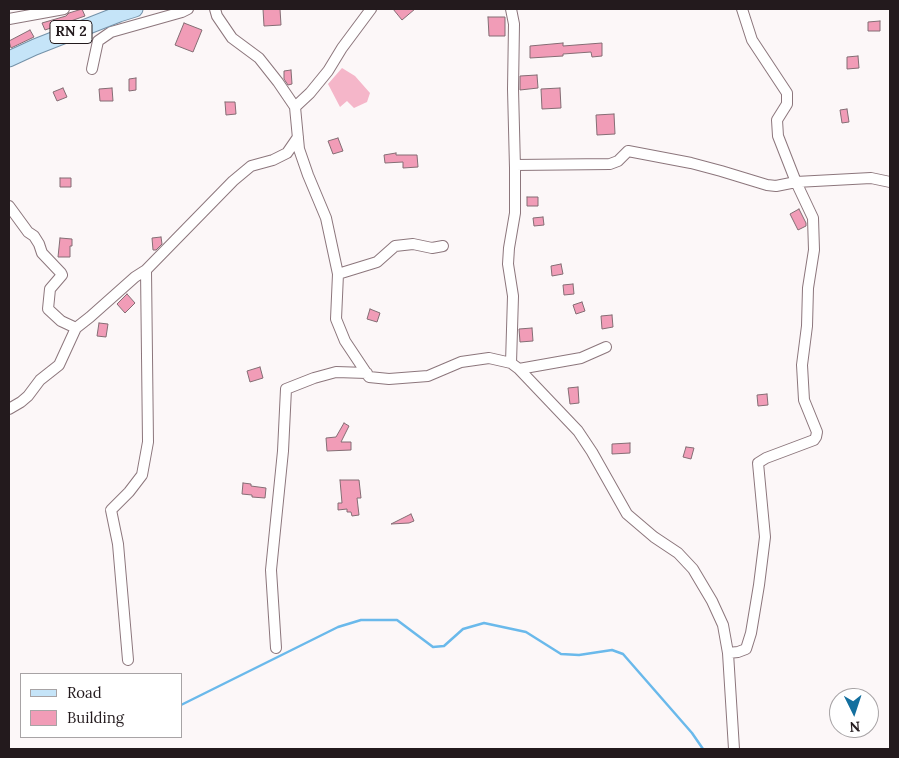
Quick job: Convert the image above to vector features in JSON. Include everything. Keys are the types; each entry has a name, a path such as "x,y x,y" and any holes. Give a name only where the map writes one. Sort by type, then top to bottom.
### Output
{"main road":[{"name":"RN 2","path":"9,59 114,11 135,9"}],"street":[{"path":"9,19 64,9"},
{"path":"92,69 98,40 111,32 188,9"},
{"path":"215,9 217,16 232,38 259,58 295,107 299,149 326,218 338,274 336,319 345,341 369,377 389,379 428,376 461,362 489,358 515,366 581,358 606,347"},
{"path":"295,107 310,93 328,71 342,48 371,9"},
{"path":"511,9 514,24 515,213 508,264 513,296 515,366 578,431 627,514 654,537 678,553 693,569 712,601 723,625 728,653 734,749"},
{"path":"728,653 746,649 751,633 759,585 764,537 758,463 766,458 814,440 817,432 804,400 802,365 807,326 808,288 814,250 813,218 796,182 778,136 777,120 787,104 787,93 752,40 742,9"},
{"path":"9,409 28,396 40,380 59,365 76,328 135,277 146,270 233,181 251,166 273,160 287,153 298,138"},
{"path":"515,164 610,164 618,161 628,151 691,163 767,185 776,186 796,182 871,178 890,182"},
{"path":"9,206 28,232 34,236 42,253 62,275 50,289 48,308 61,321 76,328"},
{"path":"338,274 377,262 395,246 413,244 432,248 443,246"},
{"path":"128,660 118,544 111,510 129,492 142,475 148,442 146,270"},
{"path":"276,648 272,570 283,451 286,389 336,372 367,373"}],"shaded area":[{"path":"342,68 355,76 370,93 367,102 354,108 347,101 340,107 328,84"}],"building":[{"path":"82,9 85,16 45,30 42,23"},
{"path":"263,9 280,9 281,25 264,26"},
{"path":"393,9 415,9 402,20"},
{"path":"488,17 505,17 505,36 489,36"},
{"path":"880,21 880,31 868,31 868,22"},
{"path":"184,23 202,30 193,52 175,45"},
{"path":"30,30 34,37 11,48 9,41"},
{"path":"563,43 563,46 602,43 602,56 592,57 591,52 530,58 530,46"},
{"path":"858,56 859,68 847,69 847,57"},
{"path":"291,70 292,84 288,85 284,79 284,71"},
{"path":"537,75 538,88 520,90 520,76"},
{"path":"136,78 136,90 129,91 129,79"},
{"path":"63,88 67,97 57,101 53,92"},
{"path":"112,88 113,101 100,101 99,89"},
{"path":"560,88 561,108 542,109 541,89"},
{"path":"225,102 235,102 236,114 226,115"},
{"path":"847,109 849,122 842,123 840,110"},
{"path":"614,114 615,134 597,135 596,115"},
{"path":"338,138 343,151 333,154 328,141"},
{"path":"396,153 396,155 417,155 418,167 403,168 403,162 385,163 384,155"},
{"path":"60,178 71,178 71,187 60,187"},
{"path":"527,197 538,197 538,206 527,206"},
{"path":"799,209 806,226 798,230 790,214"},
{"path":"543,217 544,225 534,226 533,218"},
{"path":"161,237 162,244 156,250 153,250 152,238"},
{"path":"60,238 72,239 70,257 58,257"},
{"path":"561,264 563,274 552,276 551,266"},
{"path":"573,284 574,294 564,295 563,285"},
{"path":"127,294 135,303 125,313 117,304"},
{"path":"582,302 585,311 576,314 573,305"},
{"path":"370,309 380,313 377,322 367,319"},
{"path":"612,315 613,327 602,329 601,316"},
{"path":"99,323 108,324 106,337 97,336"},
{"path":"532,328 533,341 520,342 519,329"},
{"path":"260,367 263,378 250,382 247,371"},
{"path":"578,387 579,403 570,404 568,388"},
{"path":"767,394 768,405 758,406 757,395"},
{"path":"344,423 349,426 341,442 351,442 351,450 327,451 326,438 336,437"},
{"path":"630,443 630,453 612,454 612,444"},
{"path":"686,447 694,448 691,459 683,457"},
{"path":"340,480 359,480 361,498 357,498 359,515 352,516 351,512 347,512 347,509 338,510 338,503 342,503"},
{"path":"243,483 266,488 265,498 242,494"},
{"path":"411,514 414,521 391,524"}],"waterway":[{"path":"182,705 338,627 361,620 397,620 433,647 444,646 463,629 484,623 526,632 561,654 579,655 612,650 623,654 692,733 703,749"}]}
